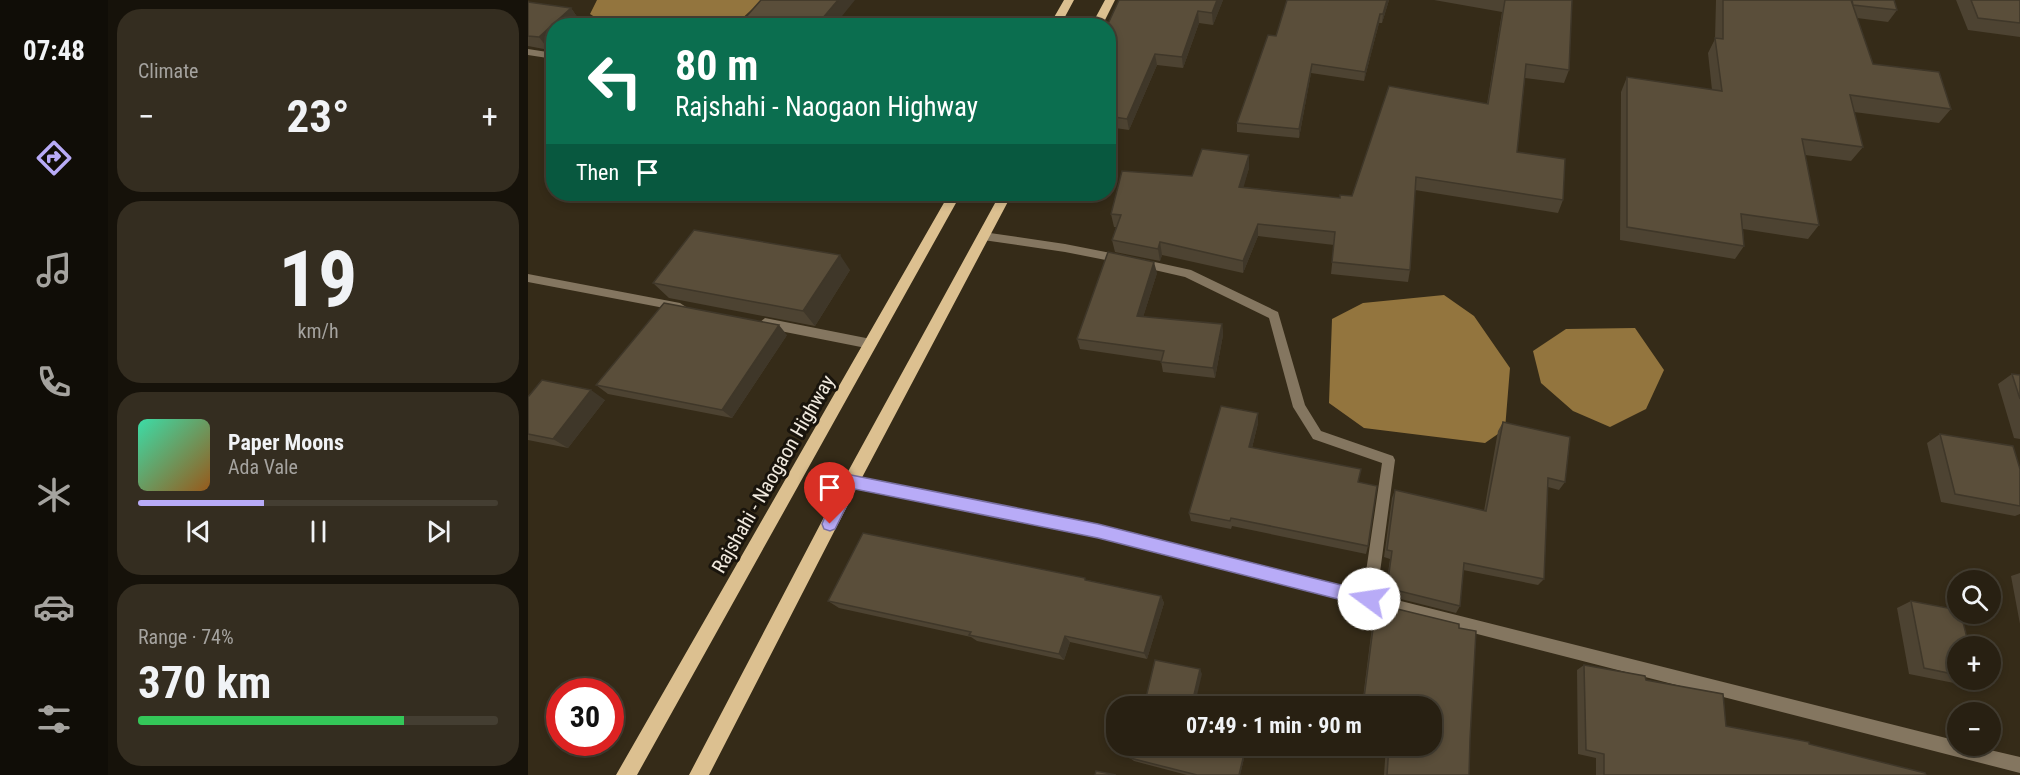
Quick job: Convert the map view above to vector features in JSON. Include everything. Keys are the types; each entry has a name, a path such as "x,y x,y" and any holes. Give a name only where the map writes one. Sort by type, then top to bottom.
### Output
{"main road":[{"path":"1059,18 1069,0"},
{"path":"1100,18 1110,0"},
{"name":"Rajshahi - Naogaon Highway","path":"626,775 951,201"},
{"path":"699,775 851,482 1002,201"}],"street":[{"path":"528,52 546,55"},
{"path":"983,236 1065,248 1187,273 1274,315 1299,406 1317,435 1389,460 1369,599"},
{"path":"528,278 688,309"},
{"path":"756,322 871,344"},
{"path":"851,482 1098,531 2020,765"}],"shaded area":[{"path":"597,0 762,0 743,18 599,18 590,14"},
{"path":"1444,295 1474,316 1510,368 1505,429 1485,443 1364,428 1329,403 1332,319 1363,303"},
{"path":"1635,328 1664,370 1646,409 1610,427 1573,411 1541,383 1533,351 1566,329"}],"building":[{"path":"761,0 838,0 823,18 745,18"},
{"path":"1119,0 1217,0 1212,13 1198,11 1182,57 1155,54 1127,119 1116,117 1116,18 1111,18"},
{"path":"1287,0 1387,0 1383,14 1380,14 1365,72 1312,64 1299,129 1237,123 1268,35 1276,36"},
{"path":"1505,0 1572,0 1569,70 1526,64 1517,152 1565,159 1563,200 1416,177 1410,270 1332,262 1335,232 1258,224 1243,261 1160,242 1158,249 1112,240 1121,215 1111,214 1122,171 1192,176 1202,149 1249,155 1239,187 1340,198 1340,195 1352,196 1389,86 1488,104"},
{"path":"1723,0 1851,0 1873,64 1939,72 1951,109 1850,95 1863,147 1802,139 1819,225 1741,214 1744,246 1627,227 1627,77 1722,91 1715,38 1723,39"},
{"path":"1852,0 1894,0 1897,10 1853,5"},
{"path":"1971,0 2020,0 2020,23 1978,18"},
{"path":"528,2 571,8 560,18 546,18 546,31 539,37 528,36"},
{"path":"694,230 840,255 803,311 653,283"},
{"path":"1108,252 1154,262 1137,316 1222,324 1213,368 1161,362 1164,351 1077,339"},
{"path":"664,303 779,325 722,410 596,385"},
{"path":"2012,374 2020,375 2020,399"},
{"path":"542,380 591,390 553,439 528,434 528,397"},
{"path":"1221,406 1258,413 1249,447 1361,469 1358,482 1377,486 1368,546 1231,518 1230,521 1189,513"},
{"path":"1503,422 1570,437 1565,482 1548,478 1544,579 1464,563 1460,606 1387,588 1392,551 1387,550 1395,490 1486,511"},
{"path":"1940,434 2013,446 2020,469 2020,506 1955,494"},
{"path":"863,533 1085,578 1085,580 1161,596 1144,653 1065,636 1059,654 828,601"},
{"path":"1911,601 1947,608 1947,624 1964,624 1966,636 1947,636 1947,673 1924,668"},
{"path":"1385,606 1459,624 1459,628 1476,631 1469,775 1387,775 1388,756 1442,756 1442,696 1364,696 1375,613 1384,614"},
{"path":"1155,660 1200,669 1194,696 1146,696"},
{"path":"1584,665 1645,676 1646,680 1723,694 1726,726 1809,742 1809,744 1926,775 1604,775 1604,754 1586,750"},
{"path":"1130,756 1244,756 1239,775 1197,775 1130,758"},
{"path":"1096,771 1116,775 1095,775"}],"route":[{"path":"830,524 851,482 1098,531 1369,599"}]}
